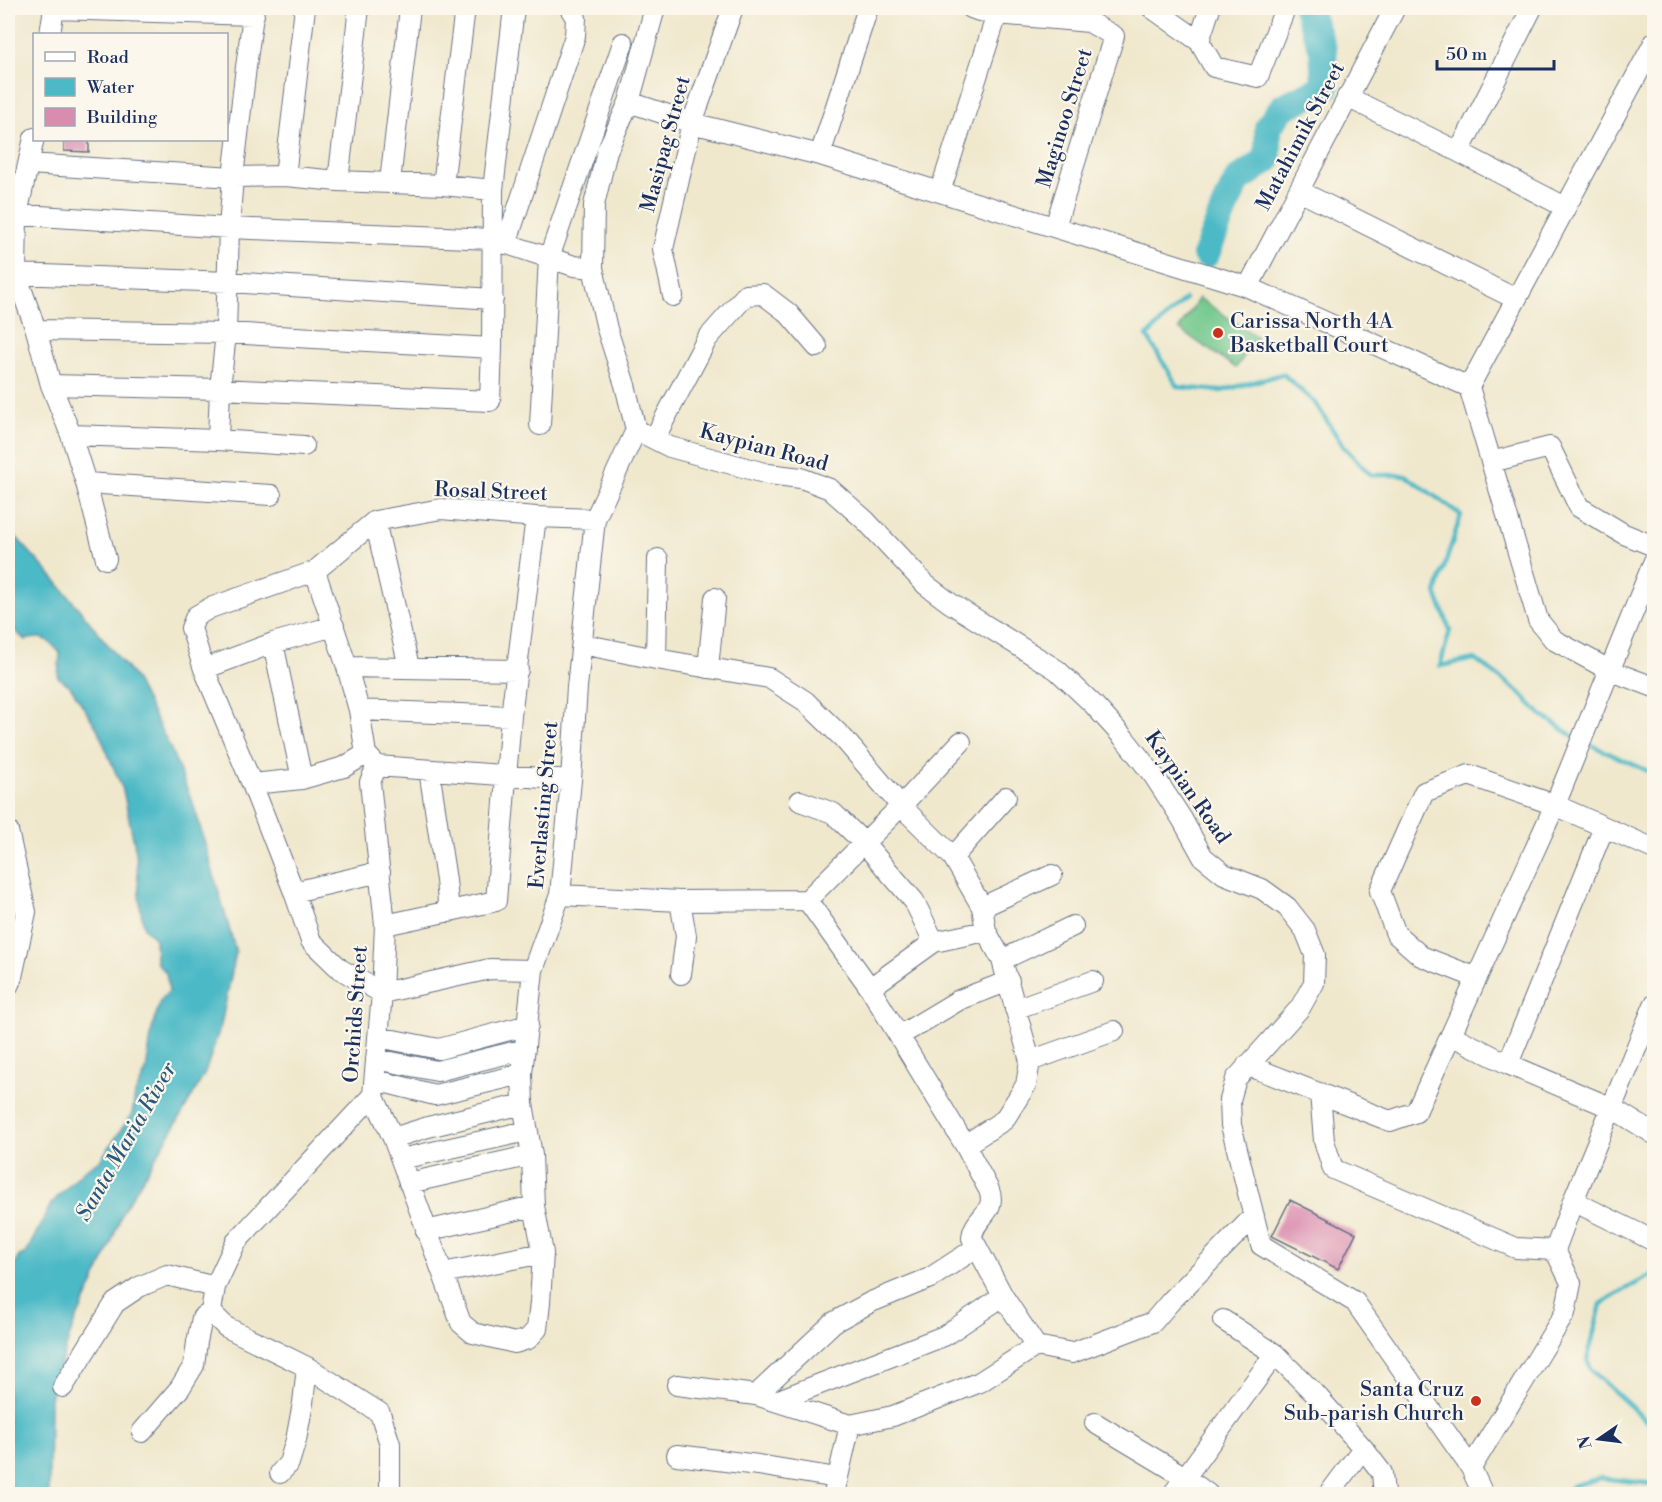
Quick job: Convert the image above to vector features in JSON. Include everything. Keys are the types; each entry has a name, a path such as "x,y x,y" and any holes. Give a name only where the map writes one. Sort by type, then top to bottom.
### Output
{"street":[{"path":"50,33 54,8 254,11 236,66 229,282 218,440"},
{"path":"285,176 305,8"},
{"path":"338,181 359,8"},
{"path":"390,182 410,8"},
{"path":"444,185 465,8"},
{"path":"51,385 220,389 490,401 493,299 499,241 493,190 514,8"},
{"path":"499,241 575,36 576,18 570,8"},
{"path":"636,430 625,385 607,329 593,268 594,205 607,151 628,102 655,8"},
{"name":"Masipag Street","path":"673,296 663,249 692,123 733,8"},
{"path":"820,155 868,8"},
{"name":"Maginoo Street","path":"971,8 997,14 1033,13 1089,22 1114,36 1055,227"},
{"path":"1152,8 1199,42 1214,67 1258,77 1283,14"},
{"path":"1199,42 1210,8"},
{"name":"Matahimik Street","path":"1248,287 1395,8"},
{"path":"1459,152 1532,8"},
{"path":"940,192 997,14"},
{"path":"540,425 549,258 623,43"},
{"path":"1654,43 1469,387 1538,620 1554,640 1611,670 1654,687"},
{"path":"1347,98 1565,207"},
{"path":"628,102 692,123 820,155 1248,287 1469,387"},
{"path":"34,141 30,164 12,214 16,274 36,330 51,385 71,435 106,560"},
{"path":"30,164 233,177 285,176 493,190"},
{"path":"1299,191 1516,299"},
{"path":"12,214 229,228 499,241 574,266 593,268"},
{"path":"16,274 229,282 493,299"},
{"path":"654,439 707,339 746,295 763,294 788,313 817,347"},
{"path":"36,330 226,333 492,348"},
{"name":"Kaypian Road","path":"636,430 670,447 768,474 801,478 830,489 866,521 926,585 950,603 1058,670 1094,704 1154,776 1203,857 1224,873 1262,889 1287,907 1305,930 1315,956 1314,983 1300,1008 1236,1079 1230,1100 1231,1125 1261,1245 1355,1302 1471,1468 1481,1493"},
{"name":"Everlasting Street","path":"528,1339 537,1329 543,1253 534,1206 531,1155 523,1104 522,1074 533,970 560,895 577,687 596,519 636,430"},
{"path":"71,435 218,440 304,446"},
{"path":"1491,462 1550,447 1579,507 1624,534 1654,546"},
{"path":"86,483 271,495"},
{"name":"Rosal Street","path":"204,669 191,628 196,616 315,571 375,522 441,509 536,517 596,519"},
{"path":"385,925 496,901 511,716 536,517"},
{"path":"375,522 409,667"},
{"path":"656,659 658,559"},
{"path":"1247,1065 1390,1121 1416,1112 1555,805 1654,561"},
{"name":"Orchids Street","path":"315,571 347,667 371,760 370,782 385,925 374,1088 461,1323 472,1333 515,1343 528,1339"},
{"path":"708,668 715,598"},
{"path":"334,626 273,643 204,669 252,784 311,941 340,969 382,993 490,969 533,970"},
{"path":"273,643 302,779"},
{"path":"582,644 769,678 805,701 844,739 901,806 953,856 982,907 986,930 1002,960 1030,1061 1026,1085 1004,1120 965,1145"},
{"path":"347,667 518,670"},
{"path":"359,710 511,716"},
{"path":"560,895 680,901 807,900 961,742"},
{"path":"252,784 302,779 371,760 429,771 571,780"},
{"path":"429,771 446,880 448,912"},
{"path":"1477,978 1421,956 1396,934 1380,891 1424,792 1469,775 1555,805 1654,849"},
{"path":"953,856 1006,797"},
{"path":"800,801 833,813 864,843 914,901 934,942"},
{"path":"1508,1064 1605,827"},
{"path":"8,831 26,912 8,987"},
{"path":"294,892 380,872"},
{"path":"982,907 1052,875"},
{"path":"807,900 870,988 965,1145 991,1197 991,1205 972,1230 972,1238 1003,1296 1036,1346"},
{"path":"680,901 686,936 681,974"},
{"path":"1002,960 1073,926"},
{"path":"870,988 934,942 986,930"},
{"path":"899,1036 959,1000 1008,981"},
{"path":"1015,1009 1093,981"},
{"path":"1471,1468 1564,1313 1571,1283 1555,1250 1654,1005"},
{"path":"378,1037 439,1049 528,1025"},
{"path":"1030,1061 1114,1031"},
{"path":"1451,1035 1508,1064 1612,1108 1654,1134"},
{"path":"376,1059 437,1071 525,1049"},
{"path":"142,1432 180,1388 194,1365 202,1318 211,1312 215,1287 236,1242 374,1088 435,1095 522,1074"},
{"path":"1320,1093 1324,1141 1334,1169 1516,1248 1555,1250"},
{"path":"393,1138 523,1104"},
{"path":"400,1159 527,1131"},
{"path":"409,1183 531,1155"},
{"path":"1573,1201 1654,1241"},
{"path":"426,1231 534,1206"},
{"path":"677,1384 756,1395 850,1425 893,1416 980,1382 1036,1346 1072,1353 1153,1322 1254,1216"},
{"path":"756,1395 834,1322 871,1302 930,1278 976,1248"},
{"path":"443,1274 543,1253"},
{"path":"63,1388 116,1303 139,1287 167,1275 215,1287"},
{"path":"776,1401 944,1336 1003,1296"},
{"path":"211,1312 226,1327 307,1367 380,1413 390,1444 390,1494"},
{"path":"1223,1320 1275,1354 1320,1398 1382,1473 1384,1494"},
{"path":"1173,1494 1275,1354"},
{"path":"280,1473 290,1463 296,1440 307,1367"},
{"path":"1095,1423 1185,1477 1208,1494"},
{"path":"677,1455 758,1465 835,1486 850,1425"},
{"path":"1329,1494 1363,1448"}],"green space":[{"name":"Carissa North 4A Basketball Court","path":"1199,298 1257,337 1236,368 1179,329"}],"water":[{"name":"Santa Maria River","path":"8,528 58,583 134,677 170,747 195,809 236,952 221,1025 205,1073 123,1211 107,1254 72,1329 50,1398 49,1494 8,1494 8,1278 19,1256 26,1253 51,1204 83,1171 101,1159 132,1114 135,1094 146,1071 152,1029 160,1001 169,991 166,973 156,962 155,939 144,928 136,852 123,790 97,728 70,686 58,677 60,653 45,639 25,640 8,625"}],"building":[{"path":"64,141 89,141 89,152 64,151"},
{"path":"1290,1200 1356,1233 1338,1269 1272,1236"}],"waterway":[{"path":"1206,254 1238,180 1268,159 1268,127 1283,107 1325,87 1323,50 1307,8"},
{"path":"1185,299 1147,336 1178,387 1221,391 1283,374 1316,404 1344,447 1371,475 1405,475 1461,515 1436,593 1450,630 1440,666 1475,659 1519,692 1540,714 1573,736"},
{"path":"1591,745 1654,773"},
{"path":"1654,1274 1601,1304 1587,1360 1592,1371 1654,1428"},
{"path":"1566,1494 1572,1486 1600,1478 1654,1484"}],"place":[{"name":"Carissa North 4A Basketball Court","path":"1218,333"},
{"name":"Santa Cruz Sub-parish Church","path":"1476,1401"}]}
